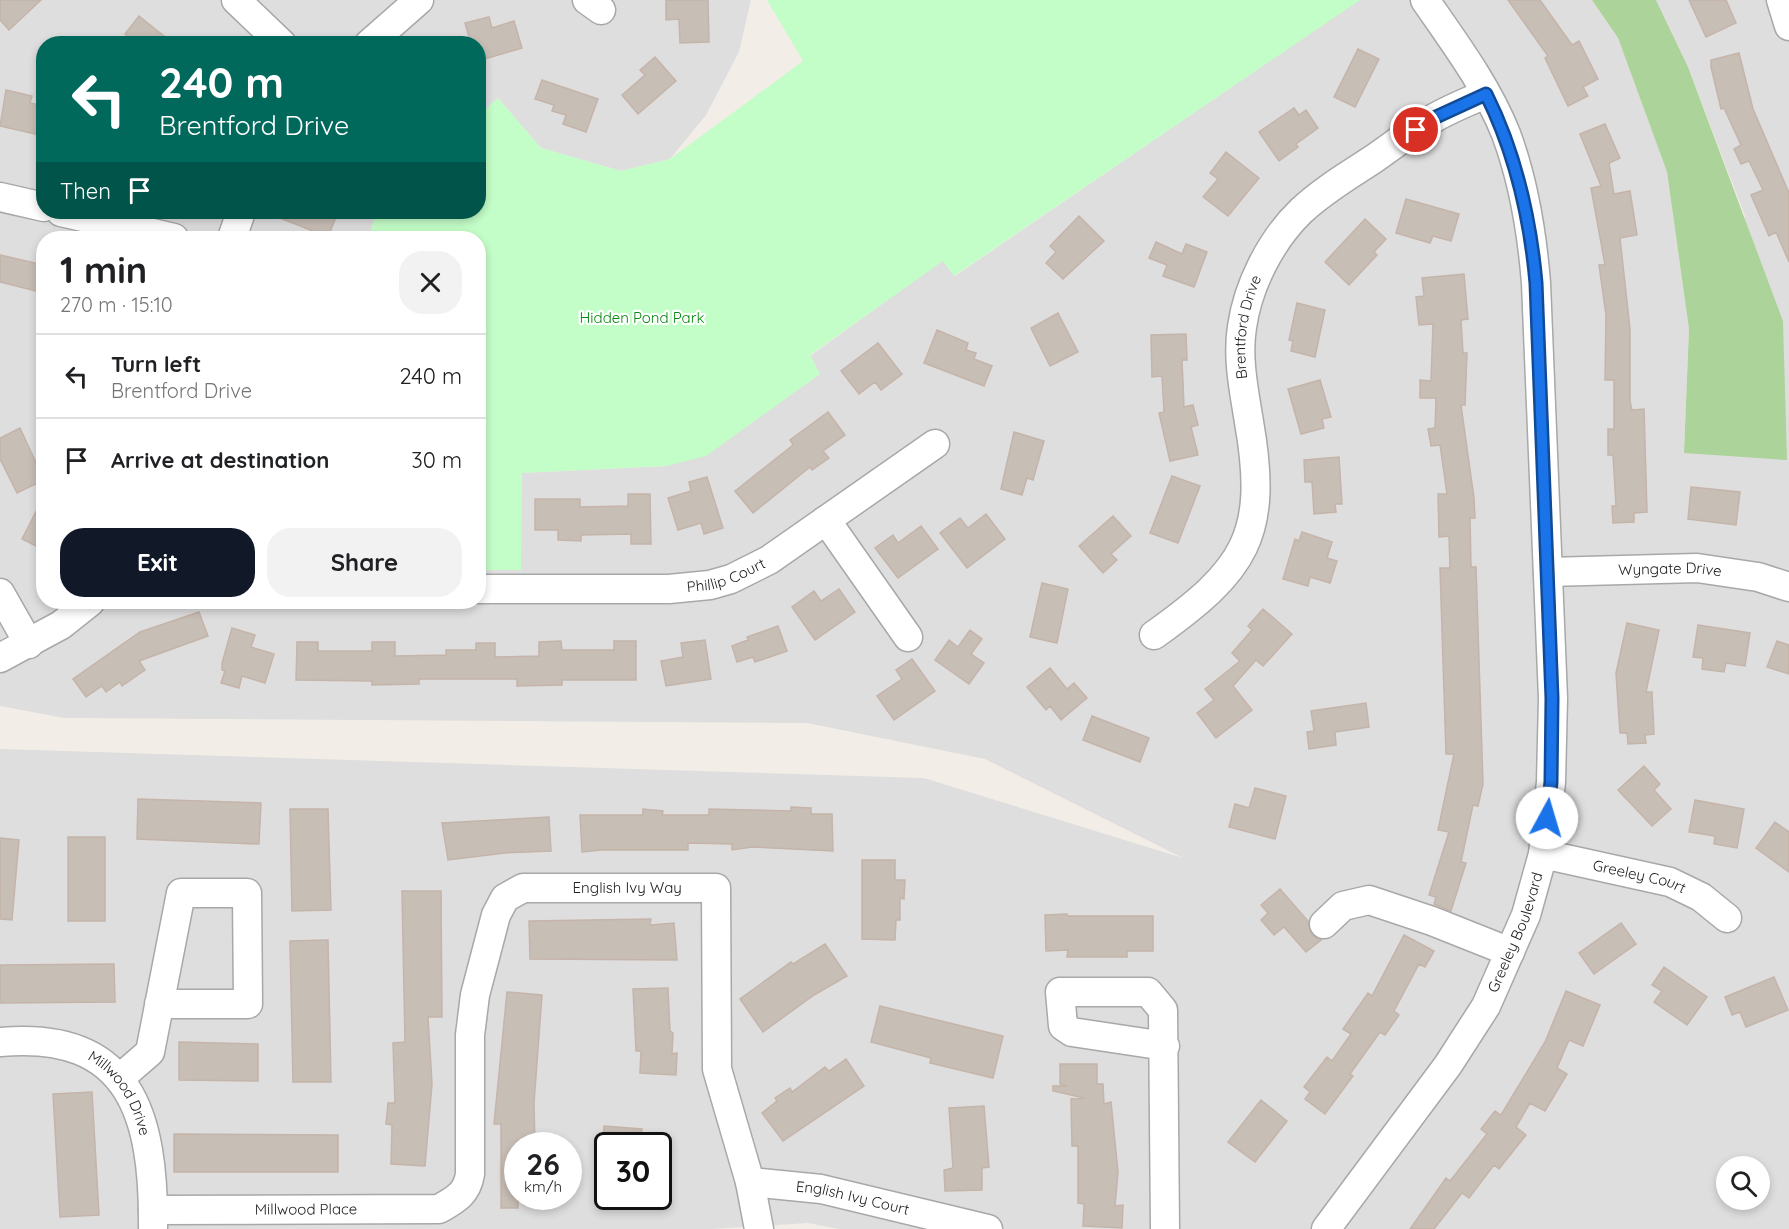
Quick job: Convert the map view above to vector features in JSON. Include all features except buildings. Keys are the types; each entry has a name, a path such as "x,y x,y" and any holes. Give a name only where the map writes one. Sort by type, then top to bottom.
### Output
{"street":[{"path":"236,0 274,36"},
{"path":"378,36 419,0"},
{"name":"Greeley Boulevard","path":"1326,1229 1466,1039 1485,1006 1526,915 1543,854 1552,743 1548,572 1532,237 1505,133 1486,94 1425,0"},
{"path":"1781,0 1789,26"},
{"name":"Brentford Drive","path":"1154,635 1198,604 1217,584 1236,560 1250,528 1256,501 1257,477 1244,394 1240,345 1246,309 1272,248 1301,211 1326,191 1436,117 1486,94"},
{"path":"0,197 36,205"},
{"path":"91,219 144,231"},
{"name":"Phillip Court","path":"486,589 669,589 710,585 731,579 769,560 936,444"},
{"path":"826,520 908,637"},
{"name":"Wyngate Drive","path":"1548,572 1696,568 1748,575 1789,586"},
{"path":"0,593 29,644"},
{"path":"0,658 61,625 81,609"},
{"name":"Greeley Court","path":"1543,854 1670,882 1701,897 1727,918"},
{"name":"English Ivy Way","path":"457,1199 468,1185 471,1174 471,1035 475,995 496,915 505,898 523,888 716,888 717,1069 750,1182 759,1229"},
{"path":"120,1078 150,1052 159,1004 181,893 247,893 248,1004 159,1004"},
{"path":"1324,924 1343,906 1369,900 1432,921 1510,952"},
{"name":"Millwood Drive","path":"0,1042 58,1043 90,1054 106,1064 120,1078 133,1100 144,1129 153,1220"},
{"path":"1165,1046 1165,1229"},
{"name":"English Ivy Court","path":"750,1182 821,1189 988,1229"},
{"name":"Millwood Place","path":"153,1220 438,1209 457,1199"}],"shaded area":[{"path":"0,0 751,0 739,52 706,115 670,159 621,171 541,148 498,98 486,109 486,36 36,36 36,219 374,219 371,231 36,231 36,609 486,609 486,570 521,569 521,473 666,466 820,374 810,356 943,260 955,276 1359,0 1592,0 1618,38 1667,172 1689,329 1684,453 1745,216 1688,67 1656,0 1789,0 1789,1229 839,1229 808,1223 712,1229 0,1229 0,749 924,778 1183,858 985,759 807,723 64,718 0,706"}],"green space":[{"name":"Hidden Pond Park","path":"767,0 1360,0 954,276 943,261 810,355 820,374 706,456 666,466 522,473 521,570 486,570 486,231 371,231 374,219 486,219 486,109 498,98 541,148 621,171 670,159 803,61"},
{"path":"1592,0 1656,0 1688,67 1783,321 1787,460 1684,453 1689,329 1667,172 1618,38"}],"route":[{"path":"1416,130 1436,117 1486,94 1505,133 1525,200 1532,237 1536,283 1548,572 1552,743 1547,818"}]}
